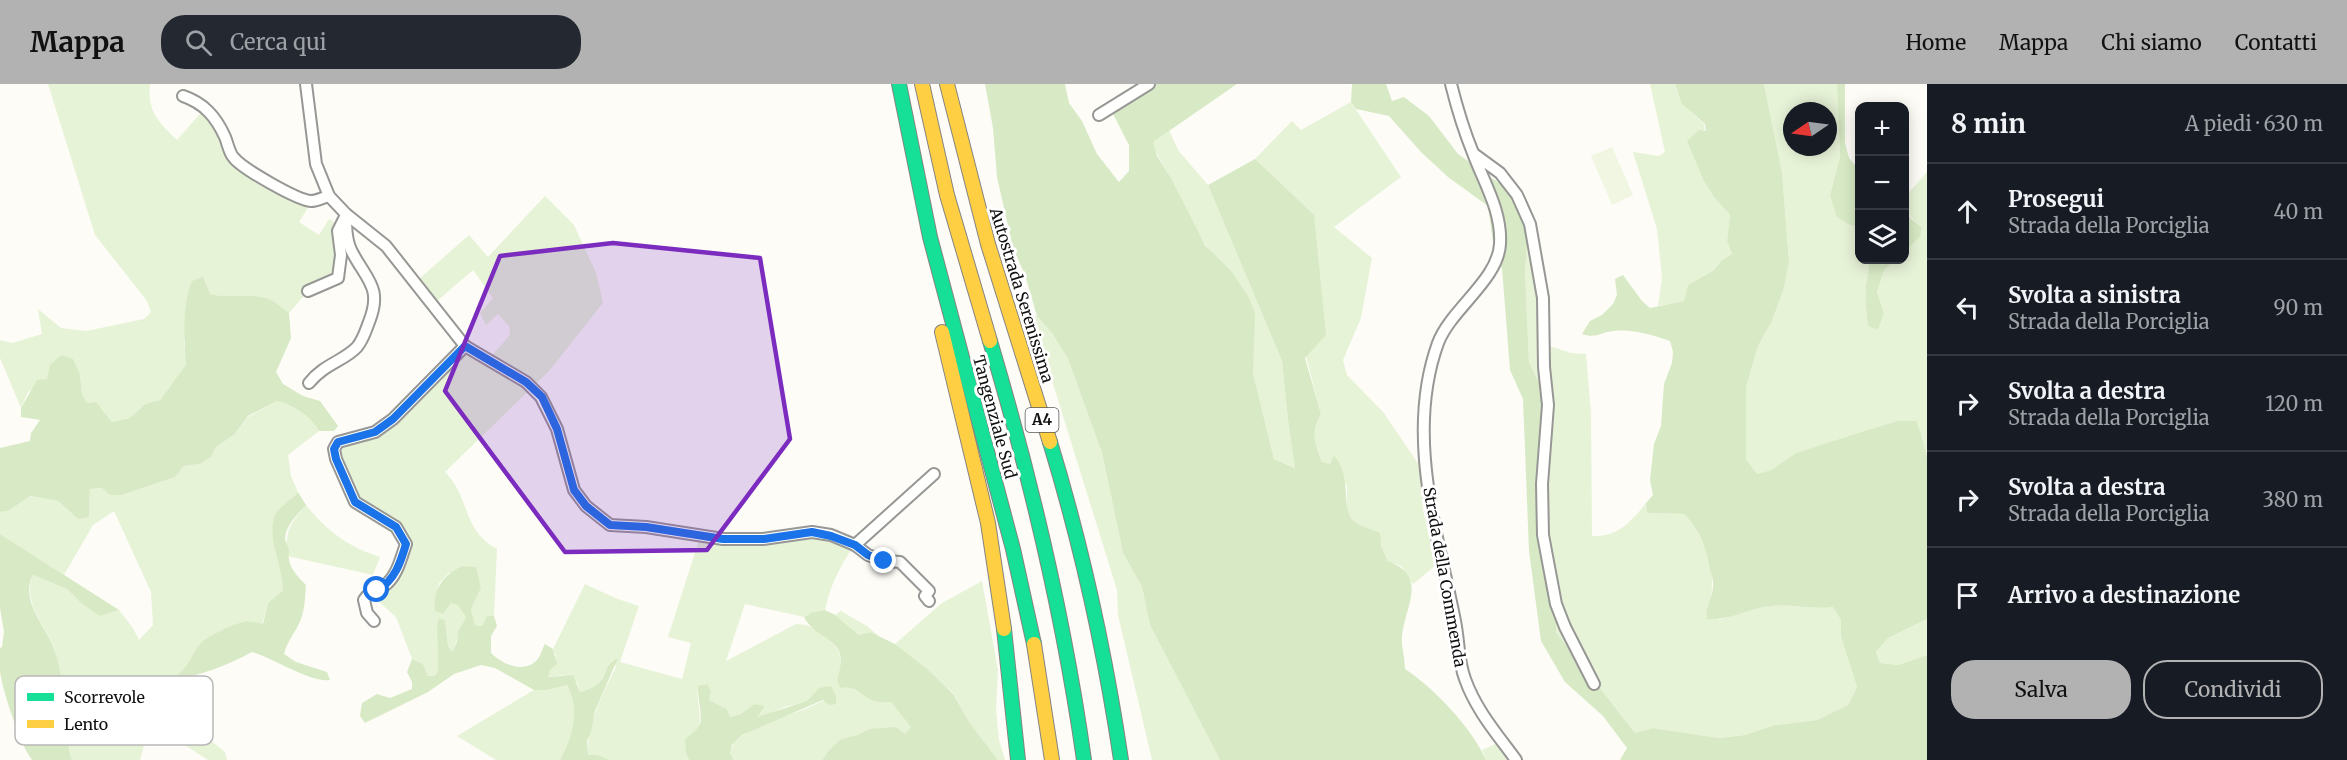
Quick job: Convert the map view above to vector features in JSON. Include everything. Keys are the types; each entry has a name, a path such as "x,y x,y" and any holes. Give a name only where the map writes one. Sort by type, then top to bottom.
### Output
{"highway":[{"name":"Tangenziale Sud","path":"885,84 918,238 993,551 1007,651 1018,760"},
{"name":"Tangenziale Sud","path":"899,84 930,237 1014,549 1036,654 1052,760"},
{"name":"A4","path":"922,84 956,229 1002,378 1039,512 1067,646 1084,760"},
{"name":"Autostrada Serenissima","path":"947,84 984,229 1069,507 1102,650 1121,760"}],"street":[{"path":"306,84 316,164 329,196 346,214 386,246 465,346 526,382 542,397 557,429 574,490 586,506 610,525 646,527 723,539 764,539 812,532 831,536 855,545 868,555 884,561 900,562 929,591 925,596 929,601"},
{"path":"1100,115 1149,84"},
{"name":"Strada della Commenda","path":"1451,84 1472,152 1497,210 1500,247 1493,267 1451,319 1439,342 1430,373 1424,416 1428,484 1432,521 1455,622 1464,677 1476,705 1516,760"},
{"path":"183,96 197,101 212,114 233,157 242,166 290,193 312,201 329,196"},
{"path":"1472,152 1500,173 1517,195 1530,224 1543,298 1543,351 1548,405 1542,484 1545,544 1556,604 1564,627 1594,684"},
{"path":"308,291 338,278 341,255 338,231 346,214"},
{"path":"309,383 318,371 356,348 363,338 375,306 375,294 351,250 347,237 346,214"},
{"path":"374,621 367,613 364,600 369,593 386,584 401,563 406,544 396,527 355,502 336,459 334,449 338,442 375,432 393,419 465,346"},
{"path":"855,545 934,474"}],"highlighted area":[{"path":"613,243 760,258 790,439 707,550 565,552 445,391 500,256"}],"green space":[{"path":"48,84 150,84 152,109 164,127 177,140 205,108 233,157 312,201 299,222 319,235 329,219 340,226 338,278 308,291 289,313 275,302 258,296 210,294 186,321 184,344 187,365 160,400 145,404 130,418 111,422 103,410 87,404 82,394 80,374 73,360 61,355 47,379 28,392 21,408 0,358 0,340 12,343 42,334 38,309 61,328 86,331 144,319 151,312 147,301 95,235"},
{"path":"985,84 1065,84 1069,103 1082,121 1097,154 1119,182 1129,171 1129,145 1110,108 1149,84 1237,84 1153,142 1157,156 1171,178 1205,245 1231,271 1248,296 1255,313 1253,373 1274,459 1295,468 1282,361 1208,185 1255,159 1314,215 1326,335 1305,358 1321,414 1315,432 1317,449 1322,462 1330,464 1334,456 1340,464 1350,516 1359,525 1380,533 1381,546 1388,561 1408,575 1412,593 1402,636 1405,669 1428,687 1462,722 1486,760 1220,760 1150,625 1142,587 1123,553 1102,453 1068,359 1052,333 1037,316 1025,275 1013,248 997,177 993,128"},
{"path":"1352,84 1386,84 1392,101 1404,97 1429,116 1458,154 1509,190 1528,233 1525,271 1529,362 1546,397 1539,485 1556,602 1556,632 1635,733 1653,728 1719,738 1745,735 1775,725 1817,720 1848,705 1857,687 1841,637 1841,620 1833,607 1780,606 1764,607 1724,618 1707,619 1713,582 1702,539 1684,514 1647,513 1646,503 1653,495 1650,480 1654,444 1661,426 1664,384 1672,363 1673,352 1670,341 1629,331 1591,336 1582,334 1590,321 1602,315 1613,304 1617,295 1615,279 1623,275 1650,308 1684,301 1688,285 1714,270 1722,260 1732,254 1727,241 1730,215 1704,181 1687,141 1699,130 1706,131 1705,124 1682,104 1675,84 1764,84 1782,172 1789,261 1784,288 1772,321 1758,346 1746,388 1746,459 1757,474 1771,470 1796,453 1897,421 1916,421 1927,457 1927,619 1888,638 1876,652 1880,663 1898,665 1927,655 1927,760 1620,760 1627,748 1603,716 1565,682 1541,641 1529,551 1523,399 1510,370 1502,268 1493,267 1493,242 1488,206 1448,177 1421,152 1389,116 1356,109 1351,102"},
{"path":"1650,84 1675,84 1682,101 1704,124 1714,197 1730,215 1727,241 1732,254 1722,260 1714,270 1688,285 1684,301 1658,306 1662,278 1657,229 1633,152 1659,156 1665,152"},
{"path":"1764,84 1837,84 1840,157 1830,195 1850,225 1855,226 1855,264 1868,264 1866,283 1868,326 1878,330 1884,313 1877,292 1884,270 1891,264 1909,264 1909,247 1920,237 1922,227 1909,214 1909,192 1927,172 1927,457 1916,422 1897,421 1796,453 1771,470 1757,474 1746,459 1746,388 1758,346 1772,321 1784,288 1789,260 1782,172"},
{"path":"1837,84 1845,84 1845,143 1849,158 1855,165 1855,226 1837,217 1830,195 1840,157"},
{"path":"1351,102 1401,177 1334,227 1372,258 1361,318 1343,360 1347,375 1384,413 1419,465 1423,510 1436,565 1413,584 1401,566 1388,561 1381,546 1353,521 1347,512 1347,486 1330,464 1322,462 1315,432 1321,414 1255,159 1292,121 1301,130"},
{"path":"1169,130 1178,150 1208,185 1282,361 1296,468 1274,459 1253,373 1253,345 1214,255 1196,229 1152,142"},
{"path":"1612,147 1633,195 1612,205 1591,156"},
{"path":"545,196 574,225 596,273 603,303 549,371 445,472 459,492 477,532 497,549 494,616 487,616 482,626 475,625 471,609 481,588 449,573 439,583 437,593 459,605 466,617 452,652 448,646 445,620 439,619 437,626 438,670 435,676 428,676 423,664 412,659 396,617 369,593 383,587 403,554 396,527 355,502 342,474 338,442 375,432 465,346 488,360 510,335 509,326 498,314 486,325 480,313 493,298 473,270 436,302 419,279 469,235 488,257"},
{"path":"1909,216 1922,227 1920,237 1909,247"},
{"path":"1528,233 1533,239 1543,344 1571,353 1586,354 1591,413 1592,536 1617,531 1646,503 1647,513 1684,514 1698,533 1708,555 1712,578 1710,602 1719,620 1771,606 1833,607 1841,620 1841,637 1857,687 1848,705 1817,720 1775,725 1745,735 1719,738 1653,728 1635,733 1556,632 1556,602 1544,549 1546,397 1529,362 1525,271"},
{"path":"1868,264 1891,264 1884,270 1877,292 1884,313 1878,330 1868,326 1866,285"},
{"path":"203,277 210,294 259,296 275,302 289,313 291,338 276,372 283,384 303,396 320,401 338,426 334,431 319,431 301,412 277,401 248,416 235,434 216,447 211,457 200,464 184,466 175,477 122,495 110,495 102,488 90,489 89,517 78,519 58,501 30,496 8,511 0,512 0,448 30,441 31,433 40,420 21,417 21,408 37,380 47,379 50,365 61,355 73,359 80,374 82,394 87,403 96,402 112,422 130,418 145,404 160,400 186,365 184,333 189,290 192,281"},
{"path":"1032,316 1037,316 1052,333 1068,359 1102,453 1123,553 1142,587 1150,625 1220,760 1152,760 1118,615 1117,590"},
{"path":"277,401 301,412 319,431 288,455 291,476 298,492 275,514 276,556 283,576 283,590 268,603 262,625 242,622 199,644 191,662 184,671 176,676 60,676 56,653 30,596 33,575 67,589 81,603 100,615 119,610 139,640 153,625 151,592 114,511 93,525 64,575 0,534 0,512 8,511 29,496 58,501 78,519 90,505 90,489 102,488 122,495 175,477 184,466 200,464 211,457 216,447 235,434 248,417"},
{"path":"298,492 306,505 290,524 285,538 291,566 306,585 301,619 284,654 296,662 327,672 330,680 312,678 252,652 215,669 191,676 176,676 187,666 198,646 206,639 240,623 263,624 268,603 283,590 272,534 275,515"},
{"path":"306,505 338,537 380,557 373,575 287,556 290,528"},
{"path":"0,534 119,610 100,616 81,603 67,589 33,575 29,594 36,614 55,651 61,676 15,676 15,724 0,672 0,648 4,632 0,608"},
{"path":"806,536 824,538 851,550 835,579 825,610 813,612 804,617 745,604 726,661 796,624 812,627 827,636 837,650 841,666 837,680 871,699 891,702 912,727 905,734 869,729 841,739 822,760 734,760 730,753 734,744 750,730 836,696 784,707 770,714 756,717 764,706 754,704 741,714 730,717 727,709 709,700 706,684 698,687 700,722 688,742 689,760 610,760 598,755 588,755 593,721 616,667 613,660 599,683 580,692 577,682 564,675 547,677 556,656 553,649 585,584 639,606 620,662 682,679 691,643 668,637 699,540"},
{"path":"462,566 476,567 481,588 471,609 475,625 482,626 487,616 494,616 497,626 491,636 491,653 500,660 518,667 530,665 537,660 545,644 553,649 557,664 550,670 548,677 573,675 580,692 602,680 608,666 618,658 595,711 587,741 588,755 598,755 610,760 560,760 571,732 574,713 567,685 548,690 534,690 495,668 481,665 454,674 428,692 365,723 360,716 362,703 377,694 390,698 412,689 412,682 407,672 412,659 423,664 428,676 435,676 438,670 437,626 439,618 445,620 448,646 452,652 457,642 458,632 466,617 458,605 451,603 443,614 435,611 435,603 441,584 449,574"},
{"path":"982,581 998,670 996,709 999,740 1005,760 998,760 969,722 954,694 895,644 942,603"},
{"path":"825,610 835,615 859,635 870,632 895,644 927,669 954,695 969,722 998,760 822,760 841,739 869,729 896,727 905,734 911,727 891,702 874,701 853,689 840,688 837,680 841,666 837,647 816,631 804,617 813,612"},
{"path":"841,611 867,626 881,638 870,632 859,635 835,615"},
{"path":"1927,619 1927,655 1898,665 1880,663 1876,652 1888,638"},
{"path":"707,684 711,691 709,700 727,709 730,717 741,714 754,704 765,706 757,717 807,701 819,688 831,686 836,696 836,704 830,705 823,700 742,735 732,745 730,753 734,760 689,760 685,740 698,728 700,723 698,686"},
{"path":"567,685 574,714 571,733 560,760 496,760 457,736 534,690 549,690"},
{"path":"1502,741 1516,760 1486,760 1482,750"},
{"path":"213,742 225,752 227,760 208,760 185,745 213,745"},
{"path":"24,745 69,745 72,760 32,760"},
{"path":"69,745 144,745 140,760 72,760"}],"traffic: fast":[{"path":"899,84 930,237 1013,549 1034,644"},
{"path":"990,341 1045,549 1067,654 1084,760"},
{"path":"1050,442 1092,600 1121,760"},
{"path":"1004,629 1018,760"}],"traffic: slow":[{"path":"922,84 947,195 990,341"},
{"path":"947,84 988,244 1050,442"},
{"path":"942,332 988,523 1004,629"},
{"path":"1034,644 1052,760"}],"route":[{"path":"377,590 386,584 401,563 406,544 396,527 355,502 349,492 334,449 338,442 375,432 393,419 465,346 526,382 542,397 557,429 574,490 586,506 610,525 646,527 723,539 764,539 812,532 855,545 868,555 884,561"}]}
